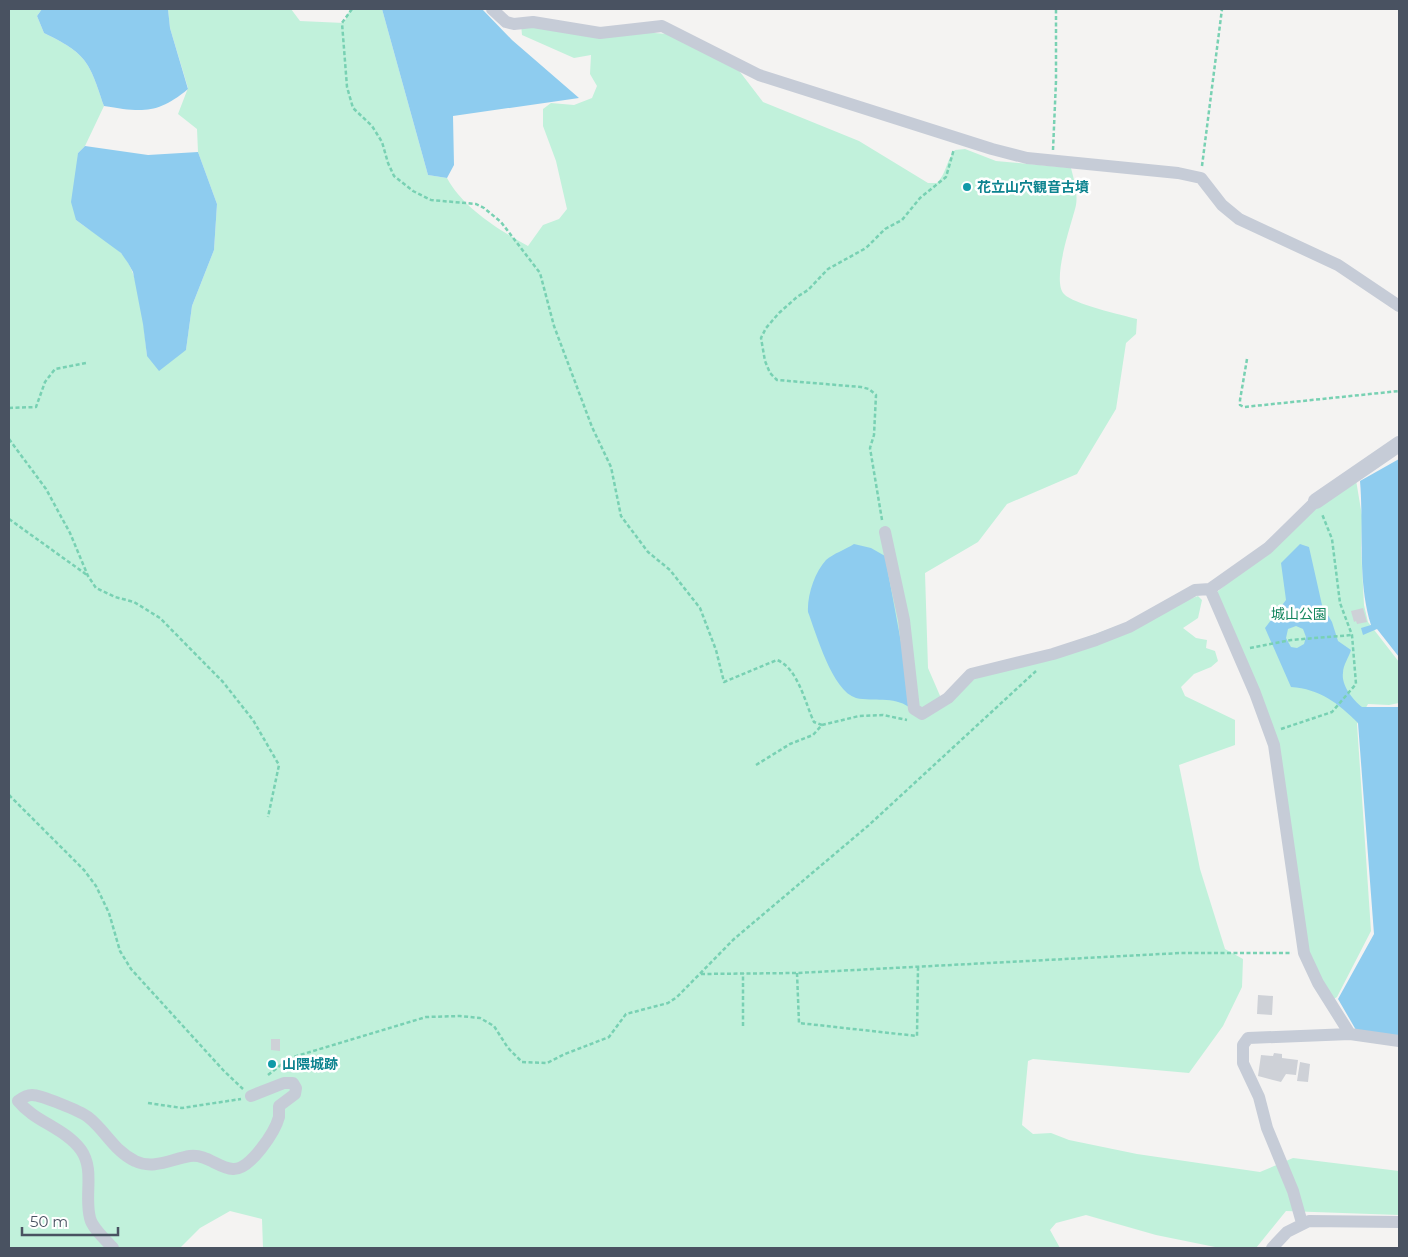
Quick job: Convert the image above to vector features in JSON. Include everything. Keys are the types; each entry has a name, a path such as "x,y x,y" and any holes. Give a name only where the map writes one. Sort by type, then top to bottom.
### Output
{"street":[{"path":"492,9 506,22 514,24 533,22 600,33 662,26 759,75 957,138 1027,158 1178,173 1201,178 1222,205 1239,219 1338,265 1399,306"},
{"path":"885,532 904,620 914,710 922,714 948,698 971,674 1054,654 1129,626 1195,590 1210,589 1268,548 1316,501 1399,444"},
{"path":"1210,589 1237,650 1270,734 1277,764 1304,953 1318,983 1350,1034"},
{"path":"1302,1223 1292,1191 1267,1128 1259,1098 1243,1063 1243,1045 1248,1038 1350,1034 1399,1041"},
{"path":"113,1248 90,1220 88,1162 81,1149 70,1139 27,1112 18,1101 30,1094 46,1097 87,1116 122,1153 136,1162 149,1165 192,1155 211,1159 233,1169 243,1168 254,1158 273,1131 279,1117 279,1106 295,1094 296,1088 293,1082 250,1096"},
{"path":"1272,1248 1287,1232 1302,1223 1318,1220 1399,1222"}],"path":[{"path":"352,9 342,23 347,87 353,108 372,126 382,142 394,176 414,191 432,200 476,204 484,208 501,222 540,273 554,326 592,427 610,467 621,516 648,552 670,570 700,608 716,650 724,682 776,660 785,664 793,675 814,722 822,725 860,716 883,715 902,720 920,720 922,714"},
{"path":"1053,161 1056,9"},
{"path":"1201,178 1222,9"},
{"path":"885,532 878,504 870,448 874,435 876,395 868,389 861,387 778,380 770,373 765,361 762,338 766,328 828,269 866,248 885,229 898,223 920,198 946,177 957,138"},
{"path":"1247,359 1240,400 1240,405 1244,407 1399,391"},
{"path":"9,408 36,407 45,382 55,369 86,363"},
{"path":"9,439 46,490 70,533 88,576 96,588 115,597 134,602 160,618 223,682 254,720 278,765 268,817"},
{"path":"1270,734 1332,712 1356,684 1352,635 1340,603 1332,540 1316,501"},
{"path":"9,519 88,576"},
{"path":"1237,650 1291,640 1352,635"},
{"path":"267,1076 290,1058 426,1017 460,1016 480,1018 494,1026 508,1048 522,1062 547,1063 564,1054 609,1038 626,1014 668,1003 677,997 734,939 869,825 1006,701 1054,654"},
{"path":"756,764 790,744 813,735 822,725"},
{"path":"9,795 84,870 96,886 109,913 120,951 131,968 224,1071 250,1096"},
{"path":"700,974 797,973 1181,953 1304,953"},
{"path":"797,973 799,1023 917,1036 918,967"},
{"path":"743,973 743,1026"},
{"path":"148,1103 182,1108 224,1103 250,1096"}],"green space":[{"path":"9,9 42,9 37,16 44,33 78,53 85,60 94,79 104,106 85,146 78,153 76,220 120,252 133,272 143,316 147,356 186,350 192,306 214,250 217,204 198,152 197,129 178,114 188,88 170,28 168,9 291,9 300,21 344,23 350,9 382,9 428,175 447,178 462,199 472,208 505,233 528,246 543,225 559,219 567,209 556,161 543,126 543,109 551,103 574,105 592,98 597,86 590,74 591,55 574,58 522,35 521,24 669,34 737,68 763,102 859,141 928,183 937,183 955,150 965,149 996,161 1071,168 1075,186 1076,205 1061,264 1061,287 1064,294 1077,302 1137,319 1136,334 1126,343 1116,409 1077,474 1007,504 978,542 925,573 928,668 944,705 974,679 1198,596 1202,600 1198,618 1183,628 1196,638 1207,640 1206,648 1215,651 1218,661 1211,667 1194,674 1181,687 1185,696 1235,720 1235,745 1179,765 1200,869 1225,949 1243,959 1242,987 1223,1026 1189,1073 1033,1059 1028,1061 1022,1125 1033,1134 1051,1133 1069,1140 1137,1154 1260,1172 1293,1158 1399,1171 1399,1215 1286,1211 1256,1248 1220,1248 1156,1235 1086,1215 1056,1223 1050,1230 1060,1248 263,1248 262,1219 230,1211 200,1228 180,1248 9,1248"},
{"name":"城山公園","path":"1356,480 1362,516 1361,548 1364,605 1368,622 1399,662 1399,703 1389,705 1368,704 1357,724 1371,931 1337,997 1334,999 1310,960 1281,763 1217,592 1313,511"}],"water":[{"path":"42,9 168,9 170,28 188,89 167,103 148,110 128,110 104,106 85,60 69,47 44,33 37,16"},
{"path":"382,9 482,9 512,40 579,98 453,116 454,165 447,178 428,175"},
{"path":"85,146 148,155 198,152 217,204 214,250 192,306 186,350 159,371 147,356 133,272 121,253 76,220 71,202 78,153"},
{"path":"1399,459 1399,657 1377,629 1363,635 1361,628 1371,625 1362,572 1360,481"},
{"path":"854,544 871,548 885,556 908,680 909,707 890,700 856,698 847,693 832,673 820,647 808,612 810,591 822,565 829,558"},
{"path":"1300,544 1309,547 1322,605 1332,622 1338,641 1351,650 1343,673 1348,692 1362,707 1399,707 1399,1036 1356,1030 1338,999 1374,934 1358,723 1328,698 1301,688 1291,687 1265,628 1286,600 1281,563","holes":["1296,626 1303,629 1306,637 1304,644 1297,648 1291,647 1286,638 1288,629"]}],"building":[{"path":"1363,608 1367,622 1357,624 1356,621 1354,622 1351,611"},
{"path":"1258,995 1273,996 1272,1015 1257,1014"},
{"path":"271,1039 280,1039 280,1051 271,1050"},
{"path":"1274,1053 1282,1054 1282,1058 1298,1060 1296,1075 1286,1074 1281,1082 1258,1076 1261,1055 1273,1056"},
{"path":"1300,1062 1310,1064 1308,1082 1297,1081"}],"place":[{"name":"花立山穴観音古墳","path":"967,187"},
{"name":"山隈城跡","path":"272,1064"}]}
